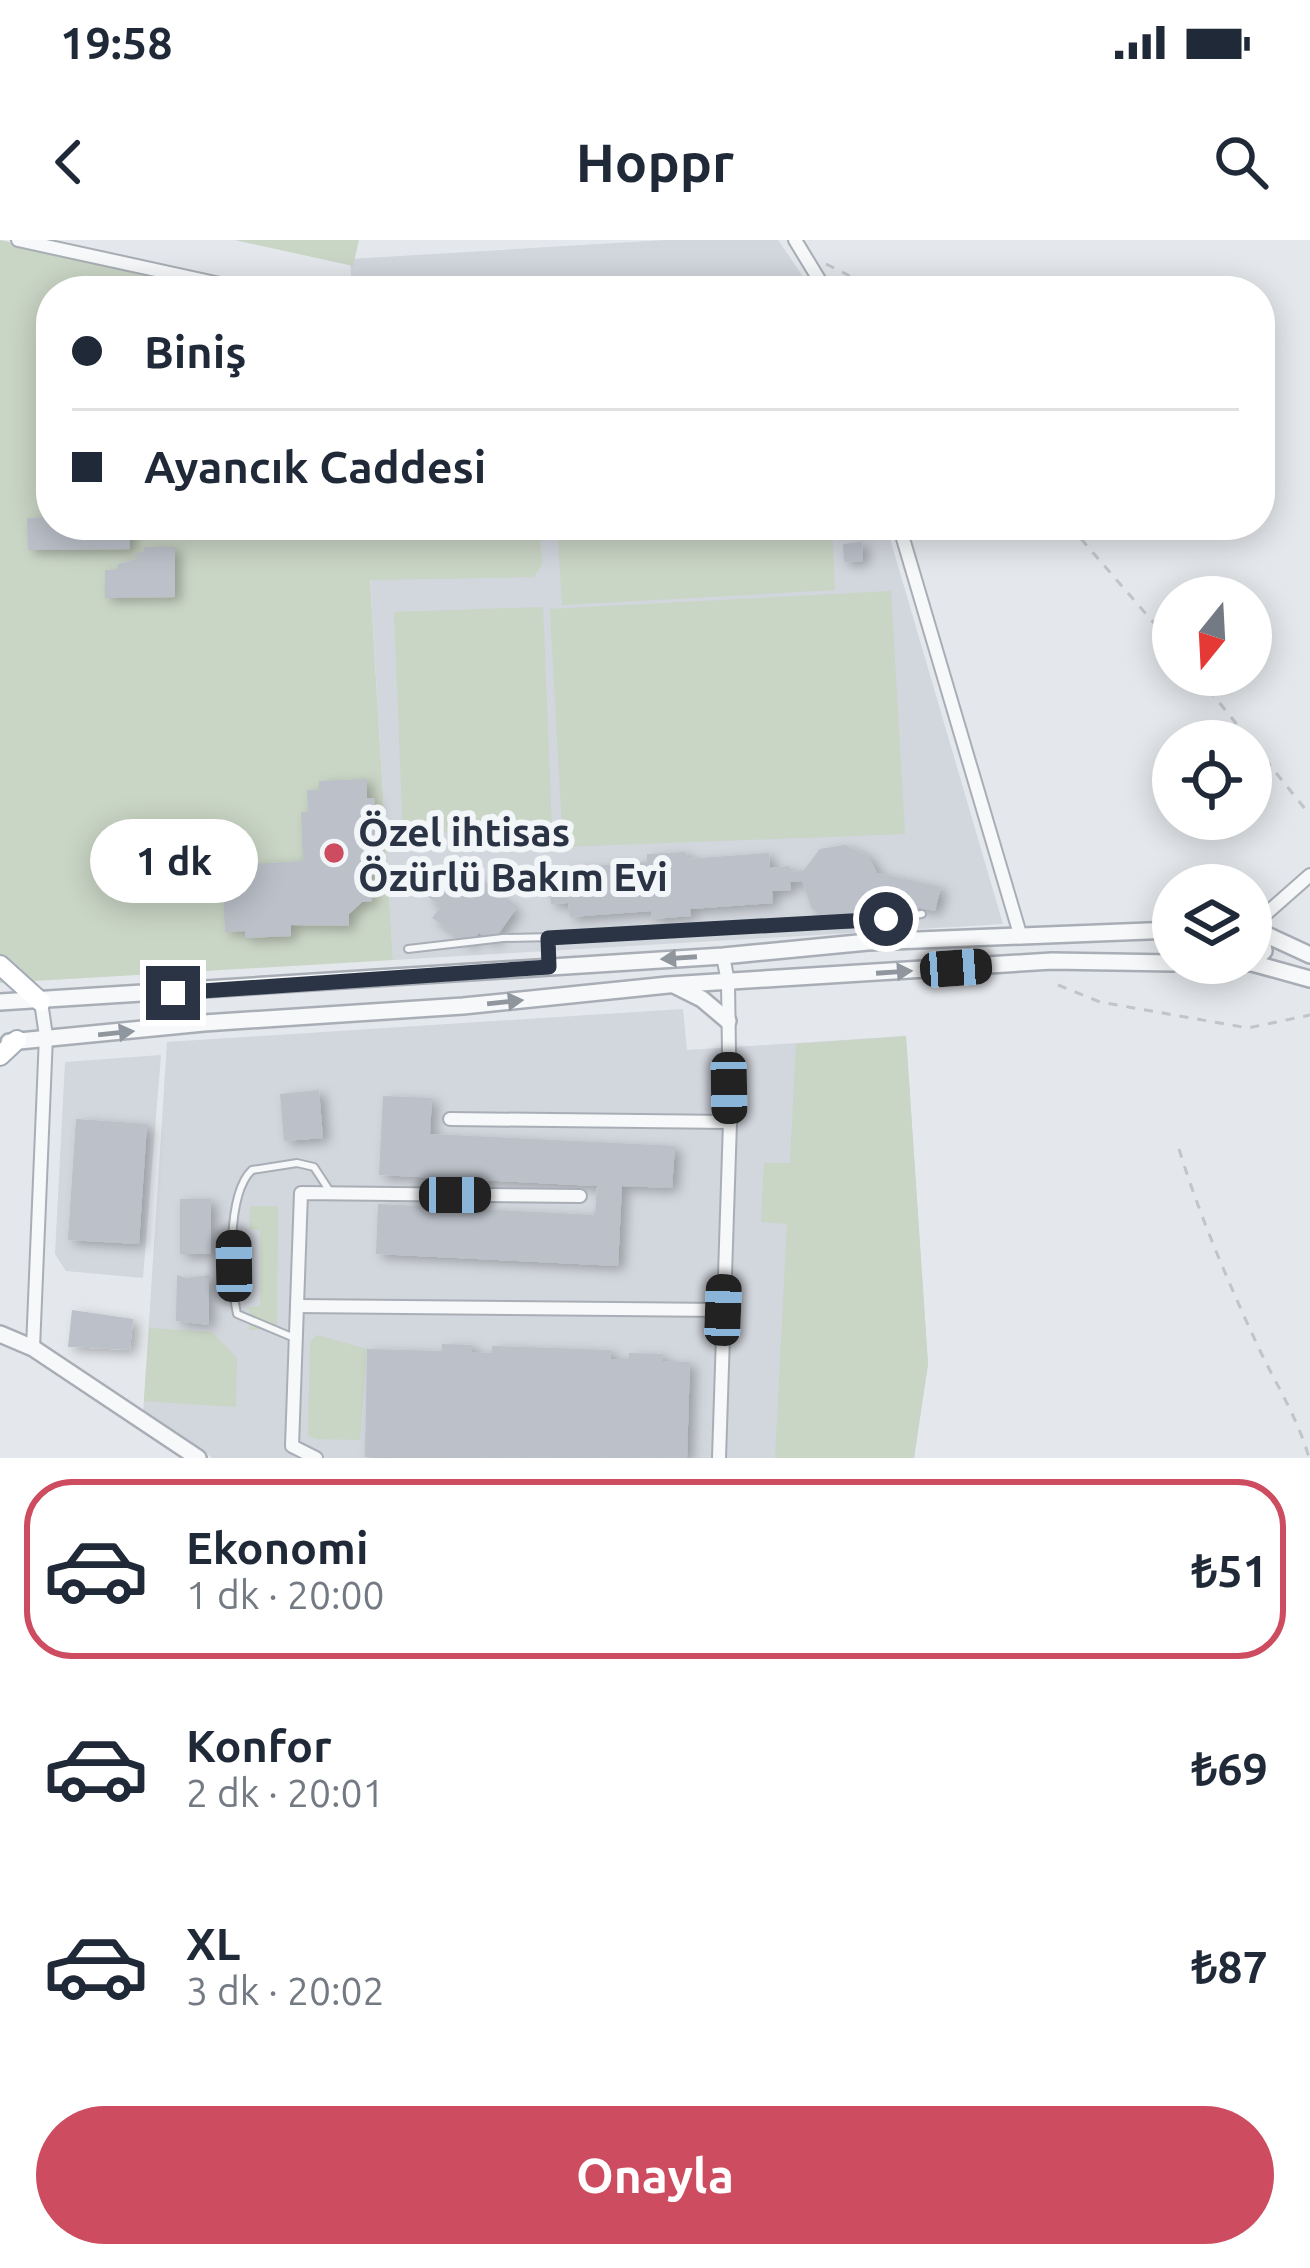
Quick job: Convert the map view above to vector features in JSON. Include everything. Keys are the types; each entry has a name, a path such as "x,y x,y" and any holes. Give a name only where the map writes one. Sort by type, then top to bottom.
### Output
{"main road":[{"path":"0,965 40,1002"},
{"path":"0,1056 9,1042"}],"street":[{"path":"18,240 189,276"},
{"path":"795,240 818,276"},
{"path":"168,271 168,276"},
{"path":"903,540 1020,934"},
{"path":"1272,910 1310,875"},
{"path":"0,1002 1020,934 1152,930"},
{"path":"1272,937 1310,955"},
{"path":"718,1458 730,1122 728,982 723,956"},
{"path":"9,1042 674,985 1052,961 1152,962"},
{"path":"1272,969 1310,979"},
{"path":"674,985 702,999 728,1022"},
{"path":"33,1348 46,1036 40,1002"},
{"path":"450,1119 730,1122"},
{"path":"316,1458 292,1446 301,1193 580,1196"},
{"path":"297,1306 723,1310"},
{"path":"0,1322 198,1458"},
{"path":"0,1334 33,1348"}],"lane":[{"path":"408,949 503,938 791,922 849,924 922,914"},
{"path":"548,938 549,967"},
{"path":"296,1339 237,1314 233,1225 237,1195 252,1170 297,1163 314,1167 331,1193"}],"path":[{"path":"810,262 846,276"},
{"path":"1082,540 1152,621"},
{"path":"1215,696 1310,814"},
{"path":"1058,985 1100,1002 1231,1026 1248,1028 1310,1015"},
{"path":"1179,1149 1206,1229 1295,1416 1309,1458"}],"shaded area":[{"path":"666,240 778,240 803,276 351,276 350,259"},
{"path":"368,540 890,540 1003,924 393,960"},
{"path":"683,1009 687,1050 906,1036 928,1364 914,1458 213,1458 143,1415 167,1042"},
{"path":"161,1055 143,1278 66,1271 55,1254 65,1062"}],"green space":[{"path":"0,240 157,276 36,276 36,540 540,540 542,564 534,577 370,580 393,960 0,983"},
{"path":"235,240 359,240 353,266"},
{"path":"558,540 833,540 835,590 562,605"},
{"path":"891,591 905,834 563,847 550,609"},
{"path":"543,607 552,829 403,834 394,612"},
{"path":"906,1036 928,1364 914,1458 775,1458 787,1224 761,1222 764,1163 790,1163 796,1044"},
{"path":"250,1206 278,1206 277,1330 249,1330 249,1307 260,1306 260,1230 249,1229"},
{"path":"149,1328 212,1332 237,1358 236,1407 144,1401"},
{"path":"317,1335 367,1349 360,1440 308,1435 310,1342"}],"building":[{"path":"27,518 36,518 36,540 130,540 130,549 28,550"},
{"path":"862,542 863,561 844,562 843,544"},
{"path":"144,547 175,547 175,597 105,598 105,570 118,570 118,564 137,559"},
{"name":"Özel ihtisas Özürlü Bakım Evi","path":"367,779 367,798 374,798 376,844 366,845 372,901 362,902 349,914 349,926 291,925 291,936 245,938 245,931 225,932 223,884 231,884 231,872 253,871 252,864 303,861 301,812 308,812 307,790 319,790 319,781"},
{"path":"845,845 868,856 877,873 941,887 935,911 875,898 859,916 834,920 812,909 802,881 790,882 791,890 772,891 773,903 690,909 691,916 652,919 651,911 570,917 568,903 551,904 549,879 567,877 566,868 647,862 647,854 686,852 687,859 769,853 770,868 789,866 789,872 803,871 820,849"},
{"path":"451,862 516,909 492,943 479,933 470,945 432,918 441,906 427,896"},
{"path":"319,1090 323,1138 284,1141 280,1094"},
{"path":"383,1096 432,1098 430,1134 675,1146 672,1188 622,1186 618,1266 376,1254 378,1204 595,1215 597,1186 379,1175"},
{"path":"76,1119 147,1124 139,1244 68,1240"},
{"path":"180,1199 211,1199 211,1254 180,1254"},
{"path":"177,1275 209,1275 209,1325 176,1321"},
{"path":"72,1310 133,1319 130,1350 68,1347"},
{"path":"442,1344 472,1345 472,1352 492,1353 492,1346 611,1350 611,1359 629,1359 629,1353 663,1354 662,1361 690,1362 687,1458 365,1457 367,1349 442,1351"}],"place":[{"name":"Özel ihtisas Özürlü Bakım Evi","path":"334,853"}],"route":[{"path":"173,993 549,967 548,938 886,919"}]}
